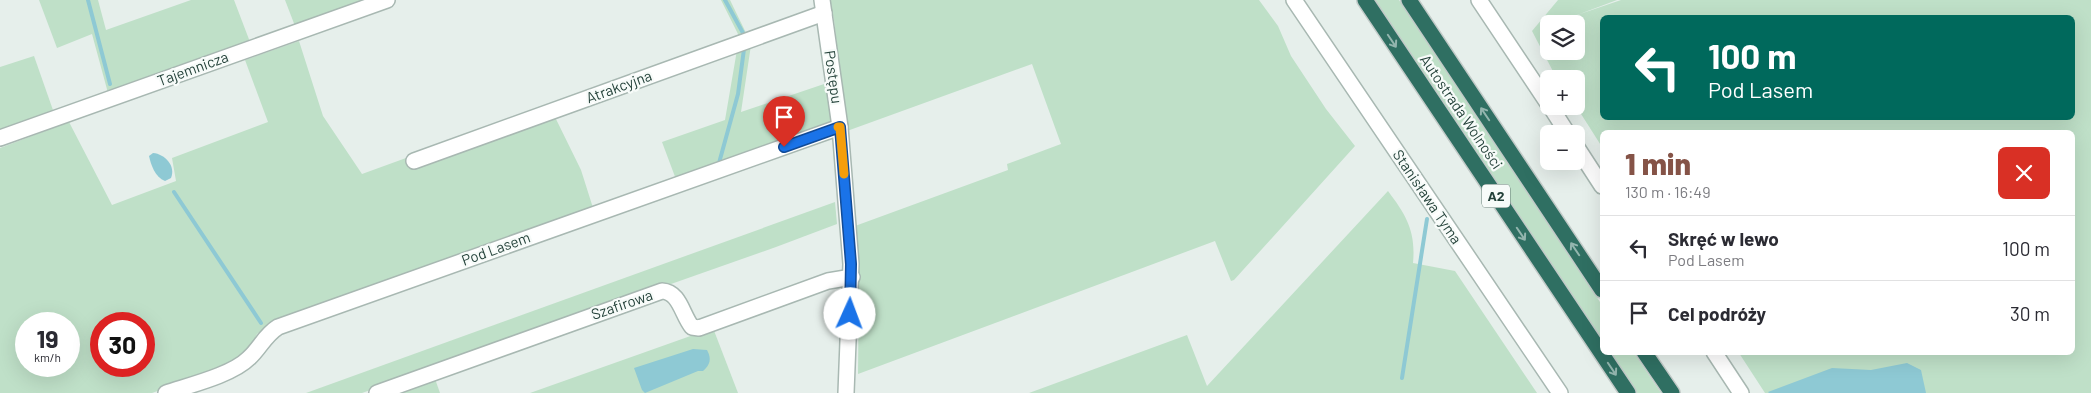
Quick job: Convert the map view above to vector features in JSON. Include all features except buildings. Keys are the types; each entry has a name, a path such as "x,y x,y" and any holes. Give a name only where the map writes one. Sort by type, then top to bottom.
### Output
{"highway":[{"name":"Autostrada Wolności","path":"1365,0 1600,351"},
{"name":"Autostrada Wolności","path":"1409,0 1600,287"},
{"name":"Autostrada Wolności","path":"1603,355 1628,393"},
{"path":"1646,355 1672,393"}],"street":[{"name":"Tajemnicza","path":"0,138 387,0"},
{"name":"Stanisława Tyma","path":"1294,0 1560,393"},
{"path":"1479,0 1540,92"},
{"name":"Postępu","path":"823,7 840,127 852,277 846,393"},
{"name":"Atrakcyjna","path":"414,161 823,7"},
{"name":"Pod Lasem","path":"166,393 236,368 250,358 268,333 278,327 840,127"},
{"path":"1585,160 1600,183"},
{"name":"Szafirowa","path":"377,393 662,291 669,291 675,296 692,327 699,328 828,281 852,277"},
{"path":"1716,355 1741,393"}],"green space":[{"path":"39,0 98,0 106,30 191,0 234,0 250,42 108,93 92,34 57,48"},
{"path":"285,0 367,0 295,26"},
{"path":"721,0 730,0 747,35 740,38"},
{"path":"830,0 1259,0 1278,26 1291,56 1326,109 1355,146 1234,280 1231,281 1215,241 858,374 859,275 855,226 1008,170 1007,164 1061,144 1032,64 847,131"},
{"path":"1374,0 1399,0 1600,302 1600,339"},
{"path":"1558,0 1617,0 1577,15 1545,15"},
{"path":"1621,0 2091,0 2091,393 1765,393 1740,355 2075,355 2075,130 1600,130 1600,144 1582,115 1585,115 1585,70 1552,70 1547,60 1585,60 1585,15 1577,15"},
{"path":"1540,21 1540,46 1532,31"},
{"path":"299,41 323,116 362,174 406,158 408,168 554,115 581,170 594,211 270,325 257,334 246,356 233,364 152,393 0,393 0,148 69,122 112,205 176,181 172,158 268,122 245,60"},
{"path":"751,45 741,112 827,83 833,126 677,182 662,142 725,120 737,50"},
{"path":"34,56 54,113 0,132 0,67"},
{"path":"1388,191 1405,216 1411,232 1414,252 1413,263 1455,271 1537,393 1029,393 1187,335 1207,386"},
{"path":"835,202 837,224 776,247 362,393 306,393"},
{"path":"713,328 738,393 530,393"},
{"path":"1611,355 1635,355 1661,393 1637,393"},
{"path":"434,376 440,393 386,393"}],"water":[{"path":"153,153 165,158 171,165 171,178 165,181 156,174 149,156"},
{"path":"693,349 707,350 709,353 710,362 703,371 698,371 645,393 642,390 634,368"},
{"path":"1907,363 1921,370 1926,393 1768,392 1832,368 1871,370"}],"waterway":[{"path":"88,0 110,84"},
{"path":"725,0 743,33"},
{"path":"719,163 738,94 744,49"},
{"path":"174,192 261,323"},
{"path":"1402,378 1427,219"}],"slow traffic":[{"path":"838,127 840,127 844,174"}],"route":[{"path":"784,147 840,127 852,277 850,314"}]}
